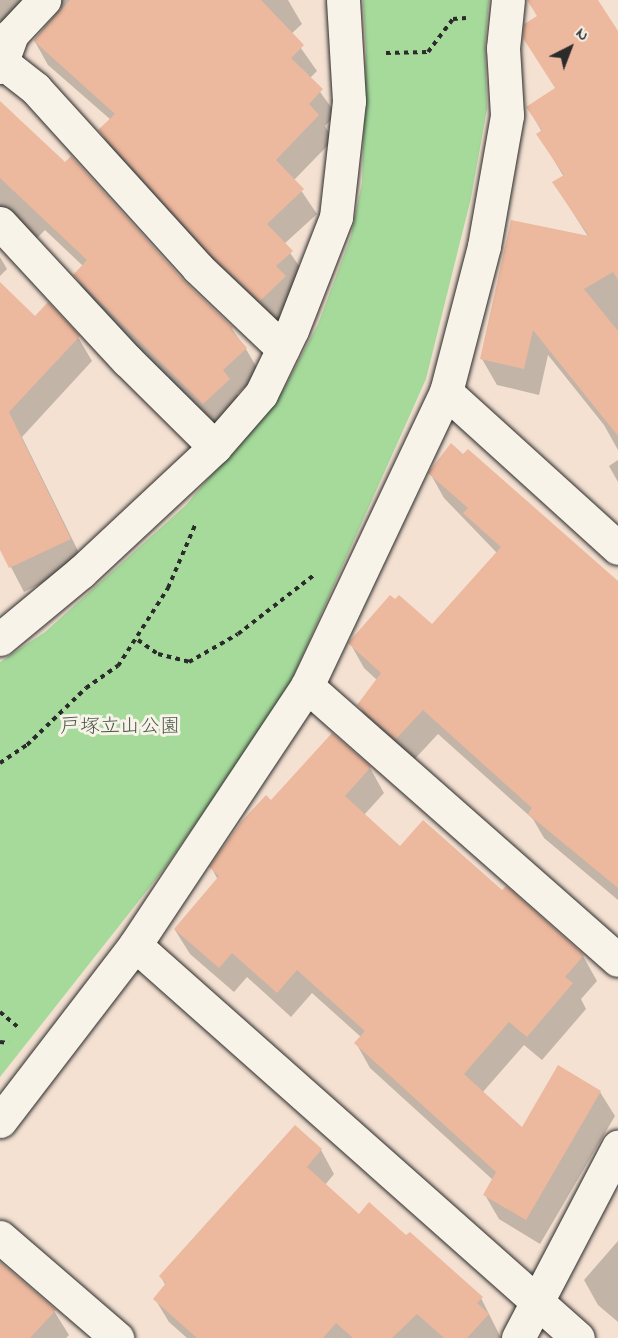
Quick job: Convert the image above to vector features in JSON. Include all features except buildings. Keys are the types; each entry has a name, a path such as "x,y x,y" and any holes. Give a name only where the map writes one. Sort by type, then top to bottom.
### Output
{"street":[{"path":"44,0 4,48 34,88 198,268 283,349"},
{"path":"0,639 81,572 215,447 261,394 283,349 336,217 349,100 343,0"},
{"path":"0,1121 135,945 307,686 446,392 484,246 507,115 503,48 508,0"},
{"path":"0,223 128,361 215,447"},
{"path":"446,392 618,548"},
{"path":"307,686 618,960"},
{"path":"135,945 578,1338"},
{"path":"518,1338 618,1147"},
{"path":"0,1237 117,1338"}],"path":[{"path":"387,53 428,52 453,19 460,19"},
{"path":"0,763 58,720 86,688 118,666 138,640 168,588 200,517"},
{"path":"138,640 158,654 189,662 238,634 320,570"}],"green space":[{"name":"戸塚立山公園","path":"363,0 489,0 485,44 487,109 471,198 426,379 284,697 164,869 0,1077 0,662 45,632 186,505 284,389 318,324 351,236 362,182 366,50"}]}
